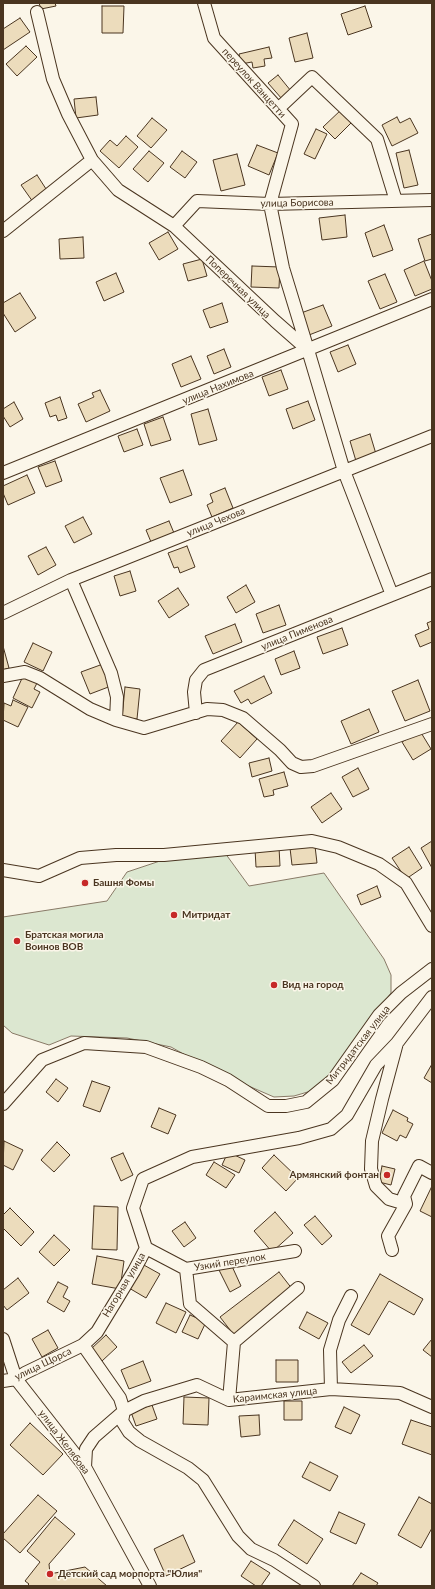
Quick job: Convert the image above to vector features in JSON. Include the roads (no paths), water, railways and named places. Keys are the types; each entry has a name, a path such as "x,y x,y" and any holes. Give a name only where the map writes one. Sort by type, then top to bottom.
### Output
{"street":[{"name":"переулок Ванцетти","path":"204,3 214,38 292,124 270,204 283,268 308,350"},
{"name":"Поперечная улица","path":"37,12 53,80 68,114 92,160 118,190 174,226 308,350"},
{"path":"278,109 312,77 377,139 396,201"},
{"path":"3,231 92,160"},
{"name":"улица Борисова","path":"174,226 197,201 270,204 432,200"},
{"name":"улица Нахимова","path":"3,473 432,299"},
{"path":"308,350 344,471 392,595"},
{"name":"улица Чехова","path":"3,613 71,580 432,436"},
{"name":"улица Пименова","path":"196,713 194,692 196,680 204,670 432,579"},
{"path":"71,580 111,673 118,696 116,720"},
{"path":"3,676 25,672 40,678 90,709 116,720 144,728 207,709 223,710 243,718 280,750 292,763 301,767 313,766 432,724"},
{"path":"3,870 39,876 80,858 116,854 164,855 312,841 338,847 379,864 406,883 432,926"},
{"name":"Митридатская улица","path":"3,1104 42,1060 84,1043 146,1047 201,1067 228,1080 268,1106 286,1106 306,1102 333,1080 379,1016 401,993 432,969"},
{"path":"406,1204 390,1199 376,1186 371,1169 372,1142 397,1044 432,997"},
{"name":"Нагорная улица","path":"83,1345 97,1332 134,1271 146,1248 133,1208 143,1179 192,1157 299,1138 331,1129 347,1115 376,1065 397,1044"},
{"path":"392,1250 388,1236 406,1204 404,1196 419,1166 432,1173"},
{"name":"Узкий переулок","path":"146,1248 186,1269 295,1251"},
{"path":"186,1269 190,1304 234,1342"},
{"path":"229,1400 234,1342 298,1288"},
{"path":"331,1389 330,1350 339,1320 351,1296"},
{"name":"улица Желябова","path":"3,1339 16,1379 85,1467 150,1586"},
{"path":"83,1345 120,1398 124,1411 122,1421 129,1432 140,1441 188,1468 203,1480 238,1536 251,1549 274,1560 314,1586"},
{"name":"улица Щорса","path":"3,1381 16,1379 25,1373 83,1345"},
{"name":"Караимская улица","path":"85,1467 86,1450 94,1437 124,1411 144,1401 196,1385 229,1400 331,1389 400,1393 432,1406"}],"place":[{"name":"Башня Фомы","path":"85,883"},
{"name":"Митридат","path":"174,915"},
{"name":"Братская могила Воинов ВОВ","path":"17,941"},
{"name":"Вид на город","path":"274,985"},
{"name":"Армянский фонтан","path":"387,1175"},
{"name":"Детский сад морпорта \"Юлия\"","path":"50,1574"}]}
